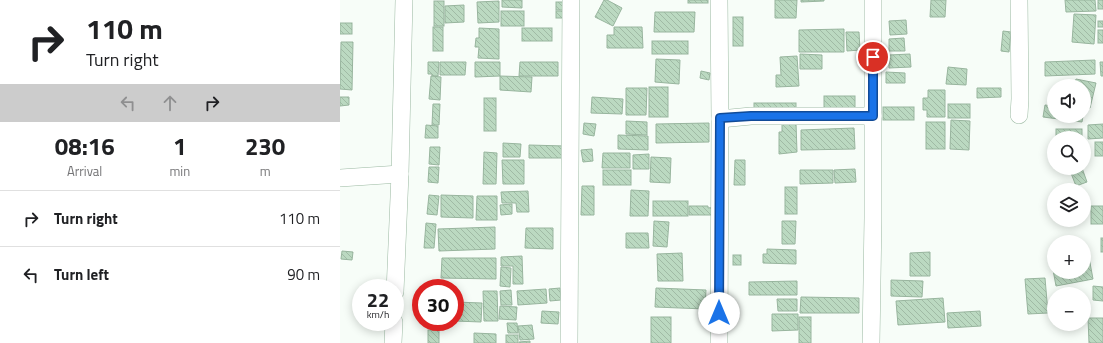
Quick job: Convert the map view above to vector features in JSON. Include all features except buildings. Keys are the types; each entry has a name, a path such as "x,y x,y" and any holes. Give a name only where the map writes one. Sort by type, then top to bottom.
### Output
{"street":[{"path":"396,279 400,174 404,0"},
{"path":"569,343 571,0"},
{"path":"719,0 719,343"},
{"path":"871,343 873,0"},
{"path":"1019,0 1019,115"},
{"path":"720,118 751,116 873,116"},
{"path":"340,178 400,174"},
{"path":"393,343 394,331"}],"route":[{"path":"719,313 720,118 751,116 873,116 873,57"}]}
